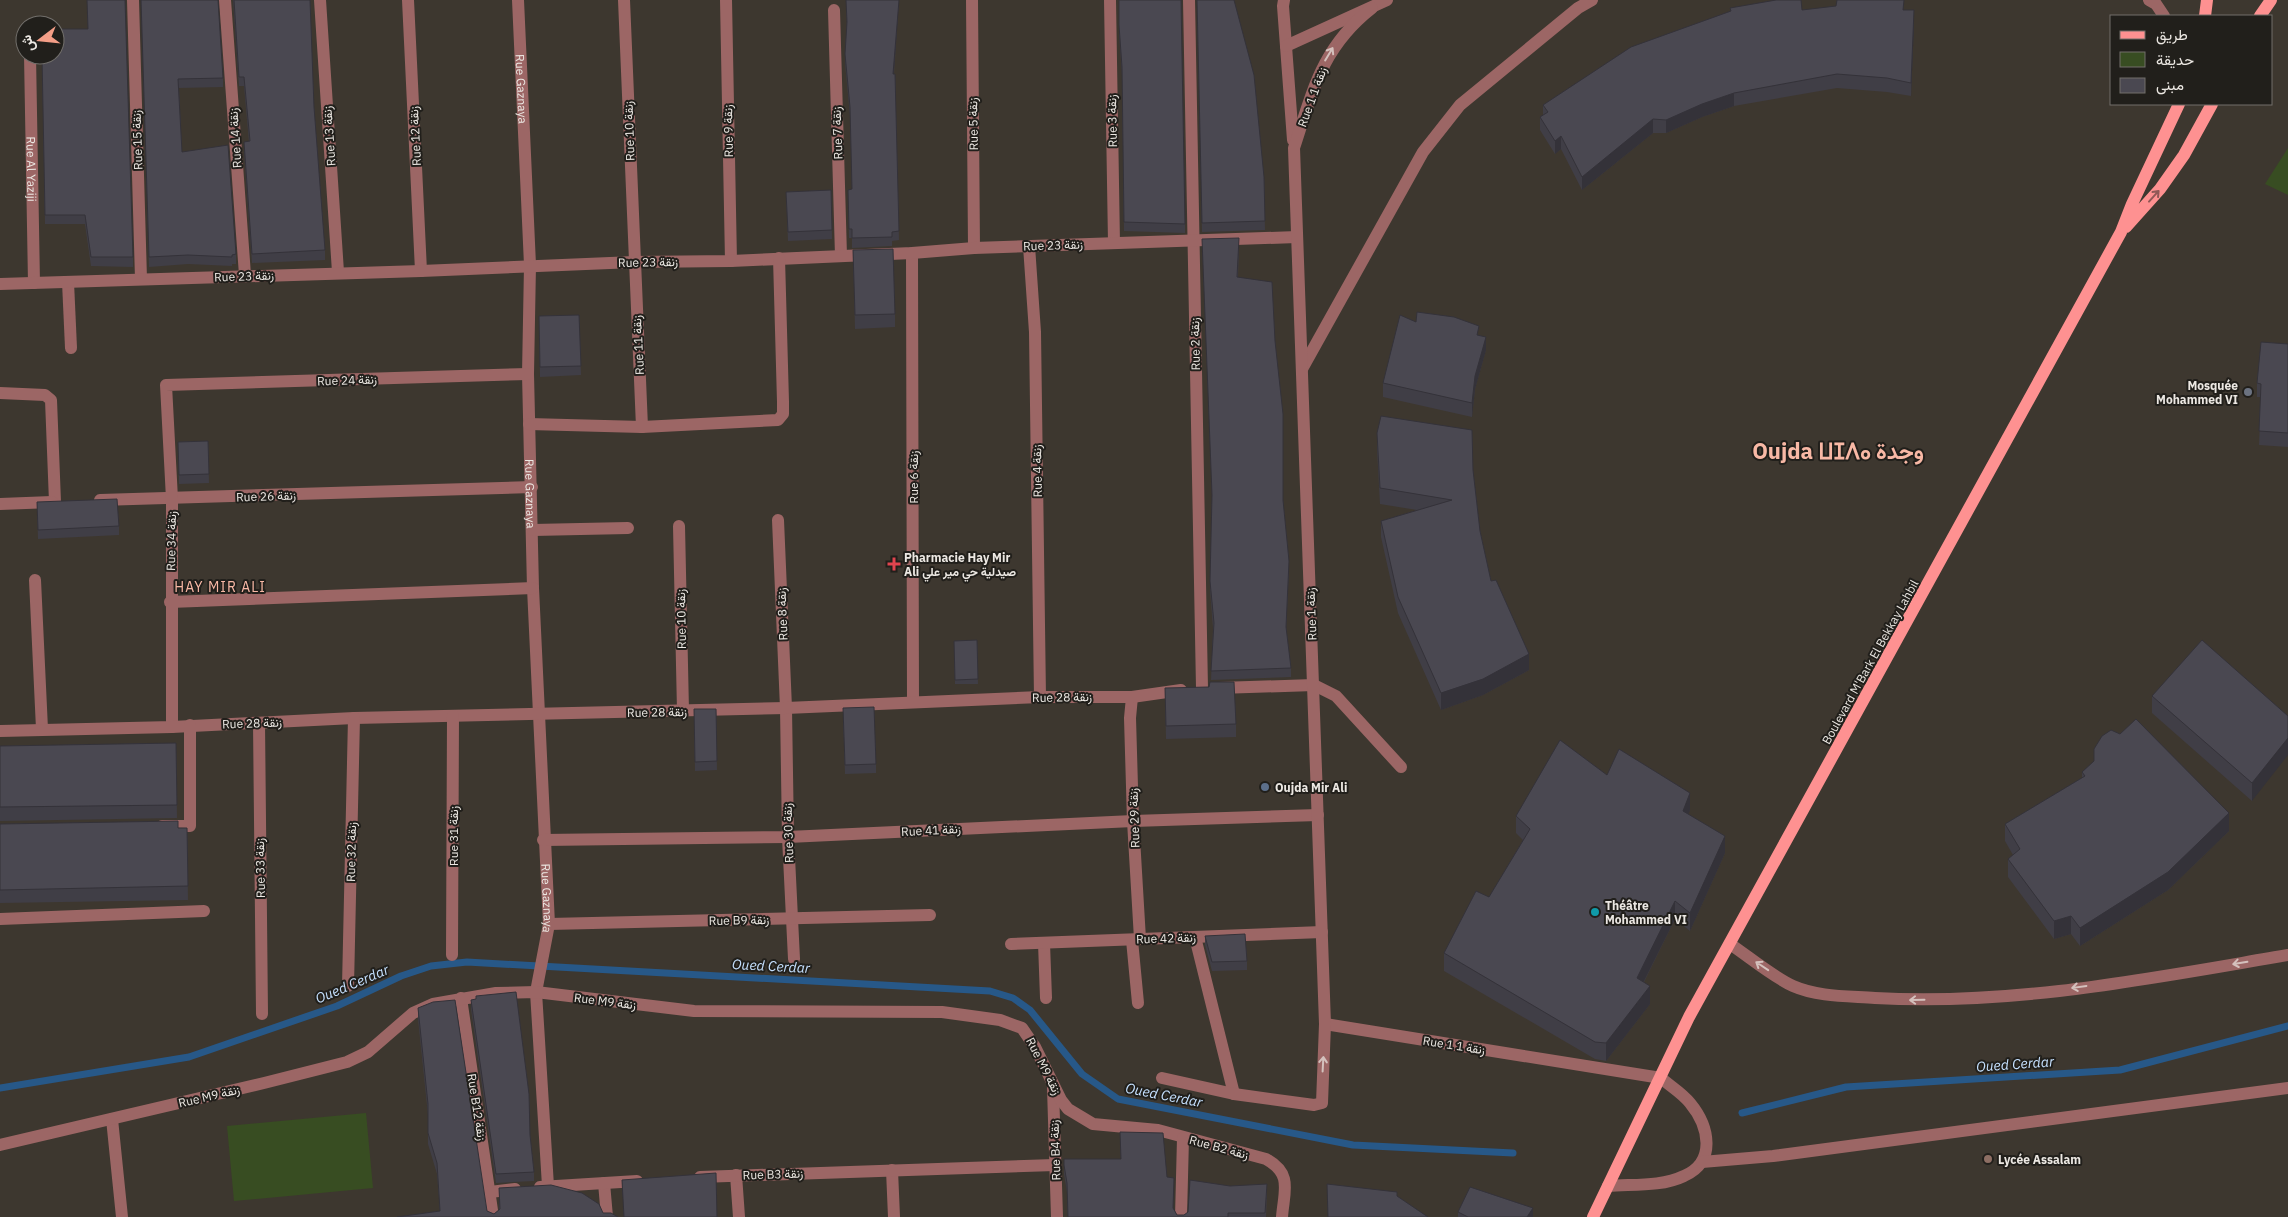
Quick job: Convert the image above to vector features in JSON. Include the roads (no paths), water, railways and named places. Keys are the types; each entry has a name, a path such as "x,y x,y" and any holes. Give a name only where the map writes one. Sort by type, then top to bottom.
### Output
{"main road":[{"path":"2205,15 2207,0"},
{"path":"2261,15 2271,0"},
{"name":"Boulevard M'Bark El Bekkay Lahbil","path":"1593,1217 1689,1017 2121,232 2132,204 2179,105"},
{"name":"Boulevard M'Bark El Bekkay Lahbil","path":"2121,232 2160,189 2179,162 2211,105"}],"street":[{"name":"Rue 15 زنقة","path":"133,0 141,279"},
{"name":"Rue 14 زنقة","path":"225,0 245,276"},
{"name":"Rue 13 زنقة","path":"320,0 338,272"},
{"name":"Rue 12 زنقة","path":"408,0 421,271"},
{"name":"Rue Gaznaya","path":"518,0 530,265 528,374 538,715 543,840 549,924 537,989 548,1186"},
{"name":"Rue 10 زنقة","path":"624,0 634,262"},
{"name":"Rue 9 زنقة","path":"726,0 731,261"},
{"name":"Rue 5 زنقة","path":"972,0 974,248"},
{"name":"Rue 3 زنقة","path":"1110,0 1114,243"},
{"name":"Rue 2 زنقة","path":"1189,0 1202,688"},
{"name":"Rue 1 زنقة 1","path":"1286,46 1387,0"},
{"path":"1302,369 1422,152 1460,105 1578,8 1592,0"},
{"path":"2149,0 2156,4 2163,15"},
{"path":"1282,2 1294,148"},
{"name":"Rue 1 زنقة 1","path":"1296,204 1294,148 1319,72 1345,31 1372,8"},
{"name":"Rue 7 زنقة","path":"834,10 841,256"},
{"name":"Rue Al Yaziji","path":"30,65 34,283"},
{"name":"Rue زنقة 1","path":"1296,204 1325,1024"},
{"name":"Rue 23 زنقة","path":"0,284 338,272 421,271 530,265 731,261 912,254 974,248 1297,237"},
{"name":"Rue 4 زنقة","path":"1029,246 1035,332 1040,697"},
{"name":"Rue 6 زنقة","path":"912,254 913,701"},
{"path":"529,424 642,427 778,420 782,414 779,258"},
{"name":"Rue 11 زنقة","path":"634,262 642,427"},
{"path":"68,282 71,348"},
{"name":"Rue 24 زنقة","path":"166,385 528,374"},
{"name":"Rue 34 زنقة","path":"166,385 172,499 170,602 172,727"},
{"path":"0,393 45,395 52,400 60,502 0,504"},
{"name":"Rue 26 زنقة","path":"84,501 532,487"},
{"name":"Rue 8 زنقة","path":"778,520 786,708"},
{"name":"Rue 10 زنقة","path":"679,526 683,711"},
{"path":"532,530 628,528"},
{"path":"35,580 42,729"},
{"path":"170,602 534,588"},
{"path":"1314,685 1336,696 1401,766"},
{"name":"Rue 28 زنقة","path":"0,730 172,727 354,718 786,708 913,701 1132,696 1202,688 1314,685"},
{"name":"Rue 29 زنقة","path":"1132,696 1130,718 1138,1003"},
{"name":"Rue 30 زنقة","path":"786,708 788,837 794,959"},
{"name":"Rue 31 زنقة","path":"452,955 453,716"},
{"name":"Rue 32 زنقة","path":"348,986 354,718"},
{"name":"Rue 33 زنقة","path":"259,723 262,1014"},
{"path":"150,826 190,826 190,725"},
{"name":"Rue 41 زنقة","path":"543,840 788,837 1133,821 1318,815"},
{"path":"0,919 204,911"},
{"name":"Rue B9 زنقة","path":"549,924 930,915"},
{"name":"Rue 42 زنقة","path":"1011,944 1322,932"},
{"path":"1195,937 1234,1094"},
{"path":"1044,943 1046,998"},
{"path":"1730,944 1792,986 1839,996 1904,1000 1958,999 2045,992 2288,955"},
{"name":"Rue M9 زنقة","path":"0,1145 347,1062 368,1052 413,1013 433,1004 461,998 537,989 694,1011 942,1012 988,1017 1022,1028 1035,1047 1052,1083 1068,1109 1093,1124 1158,1130 1183,1138"},
{"name":"Rue B12 زنقة","path":"461,998 493,1217"},
{"name":"Rue 1 زنقة 1","path":"1325,1024 1661,1078"},
{"path":"1162,1078 1234,1094 1314,1105 1322,1103 1325,1024"},
{"path":"1608,1186 1662,1182 1683,1177 1697,1169 1705,1156 1707,1137 1702,1121 1689,1102 1661,1078"},
{"name":"Rue B4 زنقة","path":"1052,1083 1057,1217"},
{"path":"1702,1162 1756,1158 2288,1088"},
{"path":"112,1119 122,1217"},
{"name":"Rue B2 زنقة","path":"1181,1217 1183,1138 1266,1160 1282,1170 1285,1179 1282,1217"},
{"name":"Rue B3 زنقة","path":"689,1178 1055,1165"},
{"path":"892,1170 894,1217"},
{"path":"736,1175 739,1217"},
{"path":"490,1192 548,1186 651,1180"},
{"path":"604,1183 607,1217"}],"waterway":[{"name":"Oued Cerdar","path":"0,1088 189,1057 337,1006 401,976 431,966 467,962 990,991 1013,998 1030,1010 1082,1074 1118,1099 1353,1145 1513,1153"},
{"name":"Oued Cerdar","path":"1742,1113 1846,1087 2120,1070 2288,1026"}],"place":[{"name":"Mosquée Mohammed VI","path":"2248,392"},
{"name":"Pharmacie Hay Mir Ali صيدلية حي مير علي","path":"894,564"},
{"name":"Oujda Mir Ali","path":"1265,787"},
{"name":"Théâtre Mohammed VI","path":"1595,912"},
{"name":"Lycée Assalam","path":"1988,1159"}],"district":[{"name":"Oujda ⵡⵊⴷⴰ وجدة","path":"1838,450"},
{"name":"HAY MIR ALI","path":"220,587"}]}
